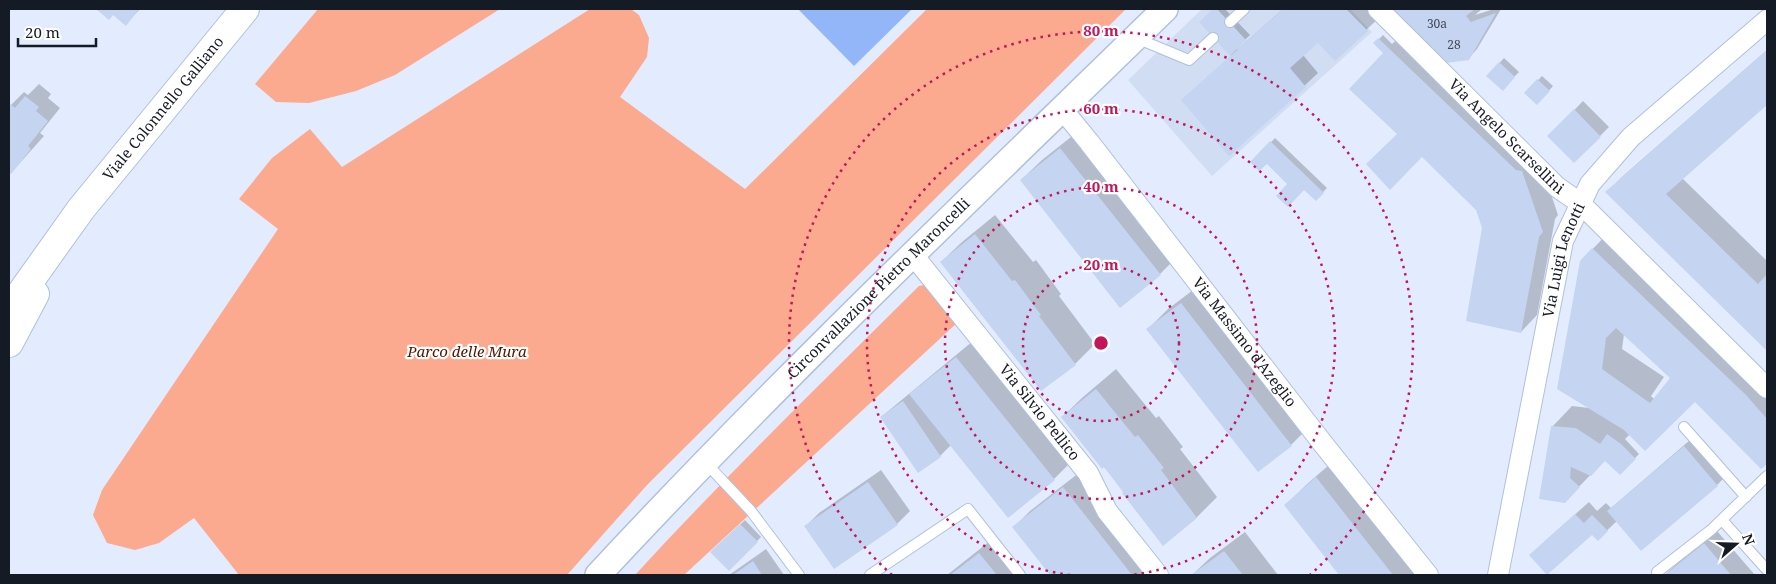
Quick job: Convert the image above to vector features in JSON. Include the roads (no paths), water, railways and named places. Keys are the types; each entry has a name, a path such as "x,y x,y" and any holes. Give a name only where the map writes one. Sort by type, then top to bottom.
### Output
{"main road":[{"name":"Viale Colonnello Galliano","path":"9,310 81,209 245,9"},
{"name":"Viale Colonnello Galliano","path":"9,281 81,209"},
{"name":"Viale Colonnello Galliano","path":"9,343 81,209"}],"street":[{"name":"Circonvallazione Pietro Maroncelli","path":"598,575 704,462 1165,9"},
{"name":"Via Angelo Scarsellini","path":"1378,9 1557,187 1580,203 1767,388"},
{"name":"Via Luigi Lenotti","path":"1498,575 1564,241 1580,203 1590,184 1631,137 1767,20"},
{"name":"Via Massimo d'Azeglio","path":"1062,109 1428,575"},
{"name":"Via Silvio Pellico","path":"913,255 1088,473 1108,511 1158,575"}],"lane":[{"path":"1230,22 1244,9"},
{"path":"1135,38 1189,60 1213,38"},
{"path":"1684,427 1746,497"},
{"path":"704,462 751,511 799,575"},
{"path":"1657,572 1722,520 1767,476"},
{"path":"870,575 968,509 1020,575"},
{"path":"1722,520 1767,570"}],"water":[{"path":"798,9 912,9 854,66"}],"park label":[{"name":"Parco delle Mura","path":"467,352"}]}
